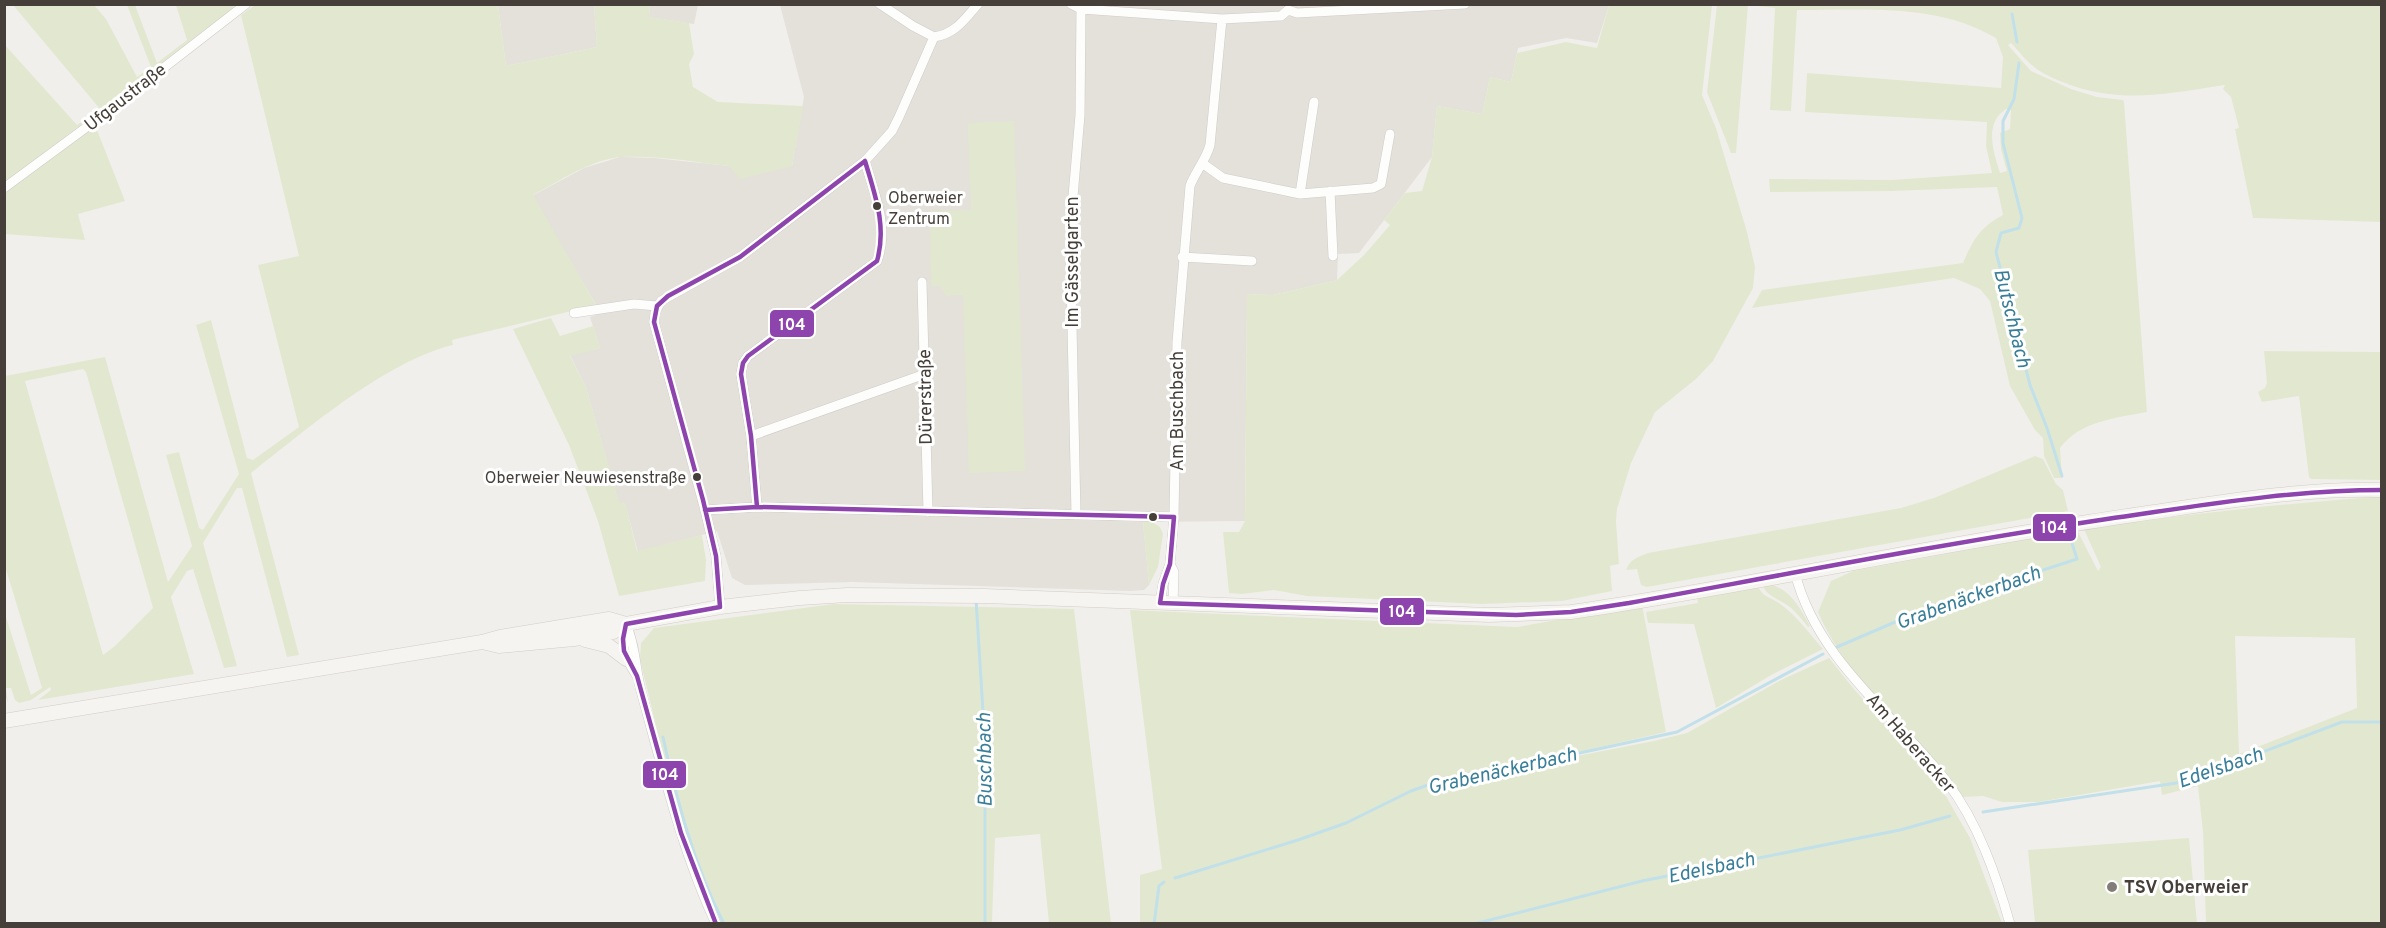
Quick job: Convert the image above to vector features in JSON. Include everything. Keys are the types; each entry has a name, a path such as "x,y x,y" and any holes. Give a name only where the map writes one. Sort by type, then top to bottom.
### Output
{"main road":[{"path":"482,642 499,645 574,639 613,632 627,624 720,607 800,597 984,596 1516,615 1571,612 2004,535 2258,497 2338,490 2382,490"},
{"path":"4,721 609,619 627,624"},
{"path":"574,639 609,646 626,659"}],"street":[{"name":"Ufgaustraße","path":"4,188 246,4"},
{"path":"880,4 934,37 956,30 978,4"},
{"path":"1071,4 1081,9 1222,19 1281,16 1288,7 1297,13 1465,4"},
{"name":"Im Gässelgarten","path":"1076,515 1070,231 1080,115 1081,9"},
{"name":"Am Buschbach","path":"1167,604 1174,572 1170,564 1174,517 1177,342 1182,257 1190,186 1210,145 1222,19"},
{"path":"720,607 716,556 654,322 657,306 668,296 740,257 865,161 896,124 934,37"},
{"path":"1300,194 1314,102"},
{"path":"1202,164 1223,178 1300,194 1373,188 1381,184 1390,134"},
{"path":"757,507 751,436 741,374 743,363 748,356 877,261 881,250 882,222 865,161"},
{"path":"1330,191 1333,256"},
{"path":"1182,257 1252,261"},
{"name":"Dürerstraße","path":"922,282 928,512"},
{"path":"574,313 634,304 657,306"},
{"path":"751,436 926,375"},
{"path":"705,510 757,507 1174,517"},
{"name":"Am Haberacker","path":"1796,573 1806,607 1823,638 1866,692 1932,765 1960,801 1975,828 1993,871 2010,924"},
{"path":"627,624 621,640 626,659 637,676 676,822 716,924"},
{"path":"627,624 634,643 638,664 637,676"}],"shaded area":[{"path":"498,5 594,5 597,47 506,66"},
{"path":"650,5 698,5 694,24 649,17"},
{"path":"780,5 1609,5 1597,43 1566,38 1518,48 1511,82 1490,77 1482,114 1437,106 1432,157 1359,253 1338,254 1337,280 1273,295 1247,294 1245,521 1143,522 1149,585 1144,590 1130,591 852,582 745,585 732,578 717,531 638,552 625,503 619,504 586,387 570,355 600,348 590,317 601,313 532,196 584,168 620,157 654,158 729,166 792,166 804,97"}],"green space":[{"path":"13,5 94,5 106,19 137,77 151,67 127,5 135,5 157,63 187,40 176,5 234,5 232,9 5,183 5,45 77,125 100,109"},
{"path":"255,5 498,5 506,66 597,47 594,5 650,5 649,17 689,23 694,54 689,64 693,87 718,102 803,106 792,166 740,179 729,166 662,158 622,157 587,166 533,195 596,305 452,340 453,345 427,353 374,381 321,418 251,473 299,655 287,657 242,488 237,488 203,543 237,666 224,668 193,569 187,571 171,597 194,674 38,700 51,690 50,687 31,700 19,703 15,700 11,688 6,688 8,703 4,692 4,611 31,695 42,688 5,566 5,376 105,357 168,582 192,546 166,455 179,452 199,528 203,530 239,474 196,325 211,320 247,458 253,460 299,427 258,265 299,256 241,15","holes":["83,369 86,372 153,608 103,655 25,381"]},
{"path":"1609,5 1712,5 1702,95 1716,128 1755,267 1753,288 1713,361 1696,379 1655,412 1631,463 1617,509 1619,564 1610,566 1612,591 1562,601 1482,604 1307,596 1274,590 1242,594 1229,593 1223,532 1239,532 1245,521 1247,294 1273,295 1337,280 1364,255 1390,225 1384,220 1405,193 1422,191 1432,157 1437,106 1482,114 1490,77 1511,82 1517,53 1566,42 1597,48"},
{"path":"1717,5 1748,5 1736,153 1731,153 1707,92"},
{"path":"1749,5 2381,5 2381,222 2253,218 2235,129 2239,128 2231,97 2223,89 2225,85 2148,95 2090,91 2046,75 2030,64 2011,43 2008,45 2031,71 2071,89 2124,102 2147,412 2099,422 2068,439 2060,448 2062,478 2054,478 2044,456 2043,438 2035,430 2010,386 1990,301 1980,289 1954,278 1752,308 1762,290 1963,263 1978,235 1988,224 2003,215 1997,187 1770,192 1769,179 1892,180 1992,173 1986,146 1987,122 1805,112 1807,73 2001,88 2003,57 1996,38 1973,27 1925,14 1874,10 1797,10 1791,111 1770,110 1775,8","holes":["2006,109 2011,110 2010,129 2000,133 2001,149 2007,171 2000,173 1993,147 1993,130 1999,115"]},
{"path":"1014,121 1025,471 969,473 963,295 946,296 940,286 931,286 930,211 971,210 968,123"},
{"path":"95,125 125,201 78,214 85,240 5,234 4,192"},
{"path":"551,318 560,336 593,326 600,348 570,356 586,387 619,503 625,502 637,551 702,535 706,560 705,581 619,596 598,521 569,445 513,329"},
{"path":"2264,351 2381,352 2381,480 2311,479 2309,477 2299,396 2262,402 2258,392 2265,388 2267,383"},
{"path":"2035,456 2043,459 2056,484 2063,490 2068,511 1647,587 1641,585 1637,569 1626,570 1632,561 1648,553 1901,508 1934,498"},
{"path":"2381,496 2381,923 2206,923 2203,832 2198,786 2162,795 2160,781 2039,802 2002,802 1983,796 1963,797 1865,686 1831,638 1818,612 1831,581 1853,571 2077,530 2098,571 2101,567 2083,527","holes":["2235,636 2355,638 2357,708 2239,754"]},
{"path":"1143,522 1152,522 1160,527 1163,534 1158,567 1149,585"},
{"path":"1758,584 1763,594 1791,613 1823,649 1773,674 1716,708 1694,624 1648,623 1646,612 1698,603 1697,596"},
{"path":"1762,584 1779,587 1786,592 1802,611 1810,626 1808,627 1791,608 1770,595"},
{"path":"834,604 1074,609 1111,923 1049,923 1040,834 995,838 992,923 720,923 678,816 640,658 641,643 654,628"},
{"path":"1642,605 1666,732 1474,776 1687,733 1781,680 1829,658 1931,776 1947,798 1970,838 2002,923 1140,923 1140,875 1162,869 1130,610 1517,627"},
{"name":"TSV Oberweier","path":"2189,838 2197,923 2035,923 2028,850"}],"waterway":[{"name":"Butschbach","path":"2012,14 2017,42"},
{"name":"Butschbach","path":"2019,63 2014,99 2003,121 2003,143 2022,218 2019,228 2001,233 1996,252 2030,385 2062,476"},
{"name":"Grabenäckerbach","path":"1837,647 1930,607 2077,559 2070,537"},
{"name":"Buschbach","path":"976,599 985,744 985,924"},
{"name":"Grabenäckerbach","path":"1175,878 1346,823 1411,791 1439,781 1501,766 1561,757 1677,732 1823,654"},
{"name":"Edelsbach","path":"1983,812 2183,782 2342,722 2382,722"},
{"path":"663,737 674,785 695,856 724,924"},
{"name":"Edelsbach","path":"1474,924 1642,881 1900,830 1950,816"},
{"name":"Grabenäckerbach","path":"1154,924 1159,886 1164,882"}],"transit line":[{"name":"104","path":"757,507 751,436 741,374 743,363 748,356 877,261 880,248 880,223 876,198 865,161"},
{"name":"104","path":"720,607 716,556 654,322 657,306 668,296 740,257 865,161"},
{"name":"104","path":"1174,517 1170,564 1163,584 1160,603 1516,615 1571,612 1629,603 1987,538 2175,509 2278,496 2382,490"},
{"name":"104","path":"705,510 757,507 1174,517"},
{"name":"104","path":"626,624 720,607"},
{"name":"104","path":"626,624 623,639 624,651 637,676 681,833 716,924"}],"place":[{"name":"Oberweier Zentrum","path":"877,206"},
{"name":"Oberweier Neuwiesenstraße","path":"697,477"},
{"name":"TSV Oberweier","path":"2112,887"}]}
